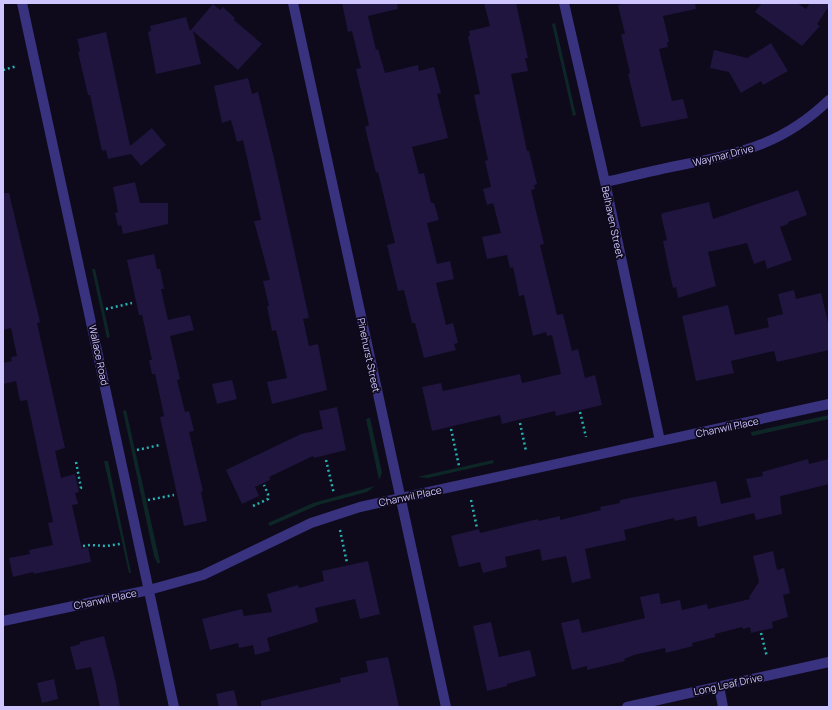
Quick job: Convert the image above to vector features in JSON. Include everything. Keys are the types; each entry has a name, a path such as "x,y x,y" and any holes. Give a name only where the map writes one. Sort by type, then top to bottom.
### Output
{"street":[{"name":"Wallace Road","path":"22,3 174,707"},
{"name":"Pinehurst Street","path":"293,3 446,707"},
{"name":"Belhaven Street","path":"564,3 605,182 660,441"},
{"name":"Waymar Drive","path":"605,182 723,156 758,146 796,127 829,100"},
{"name":"Chanwil Place","path":"3,621 149,590 203,575 237,560 272,541 336,514 400,498 829,404"},
{"name":"Long Leaf Drive","path":"627,707 829,662"},
{"path":"719,686 724,707"}],"path":[{"path":"3,70 17,66"},
{"path":"106,309 132,303"},
{"path":"580,412 586,437"},
{"path":"520,423 526,450"},
{"path":"451,429 459,466"},
{"path":"137,450 160,445"},
{"path":"326,460 334,494"},
{"path":"76,462 81,488 78,489"},
{"path":"253,506 268,499 268,494 264,485"},
{"path":"148,500 174,494"},
{"path":"471,500 477,528"},
{"path":"340,530 347,563"},
{"path":"83,546 106,546 120,544"},
{"path":"761,633 767,657"}],"green space":[{"path":"555,23 576,115 573,116 552,24"},
{"path":"92,269 95,269 110,337 107,338"},
{"path":"126,410 160,562 158,564 154,556 123,411"},
{"path":"829,415 829,419 752,436 751,432"},
{"path":"370,418 382,473 379,480 366,419"},
{"path":"493,460 494,463 428,478 417,477"},
{"path":"104,461 108,461 131,573 129,573"},
{"path":"375,486 367,492 318,505 270,526 268,523 313,503"}],"building":[{"path":"342,3 397,3 398,9 368,16 376,50 378,49 385,73 418,65 419,71 434,67 441,93 437,94 448,138 412,147 419,174 424,173 431,203 434,203 439,220 427,223 437,264 450,261 454,279 436,283 446,325 453,323 458,343 454,344 456,350 424,358 415,323 412,323 404,290 398,291 387,245 395,243 378,172 376,173 365,127 369,125 356,69 361,68 352,31 348,32"},
{"path":"484,3 516,3 528,58 525,58 528,71 511,74 527,151 529,151 537,184 534,185 535,189 531,190 544,244 540,245 557,315 563,314 572,351 578,349 585,378 595,375 602,405 556,416 555,411 502,424 500,415 432,431 422,387 441,383 443,391 520,374 522,383 561,374 552,335 547,336 546,332 533,336 524,295 519,296 513,267 510,268 507,255 487,259 482,237 501,233 493,203 487,205 483,189 491,187 485,161 488,160 474,95 480,94 468,37 470,35 469,31 490,26"},
{"path":"627,3 695,3 696,9 663,16 669,41 667,43 668,47 659,49 672,101 683,99 688,118 641,127 628,74 630,73 621,34 625,34 618,5"},
{"path":"762,3 797,3 806,9 810,3 829,3 829,6 817,24 820,26 802,46 755,12"},
{"path":"213,4 220,10 223,7 235,18 234,20 262,44 238,70 193,31 201,64 156,74 148,32 151,31 150,26 186,17 190,31"},
{"path":"106,32 130,146 152,128 166,145 141,166 131,154 108,159 106,150 102,151 90,95 88,95 78,52 80,51 77,39"},
{"path":"771,43 788,71 763,85 761,81 741,93 729,72 710,68 714,50 747,58"},
{"path":"248,78 252,94 258,92 274,158 309,318 303,319 309,346 318,344 327,390 272,404 267,382 287,378 276,330 272,331 267,306 269,306 263,281 270,280 254,221 261,220 243,140 237,142 231,120 222,123 214,86"},
{"path":"135,182 140,203 168,203 168,224 123,234 121,225 118,226 115,213 118,212 113,187"},
{"path":"798,190 807,215 788,222 788,224 780,227 792,260 767,269 765,260 754,264 747,243 708,252 716,286 678,298 676,287 673,288 663,241 667,240 661,215 663,213 709,202 713,219"},
{"path":"3,193 9,193 40,322 37,323 65,448 55,451 61,478 75,474 79,492 75,493 78,504 72,505 82,549 88,547 91,562 13,577 9,558 30,554 29,550 53,545 48,523 53,522 27,400 20,401 16,381 3,384 3,363 12,361 11,357 17,356 11,328 3,330"},
{"path":"154,254 157,269 160,269 164,289 161,289 168,320 190,315 194,330 170,336 180,379 177,380 185,412 189,411 194,431 189,432 203,491 201,492 207,521 184,526 160,417 164,416 161,401 155,374 152,374 149,360 152,360 142,315 139,315 127,260"},
{"path":"794,290 796,299 821,293 829,327 829,350 777,362 774,351 731,361 734,373 696,381 682,316 728,305 735,335 769,327 767,318 783,314 778,294"},
{"path":"232,380 237,399 217,404 212,384"},
{"path":"337,407 346,450 314,458 313,456 269,477 270,480 255,487 259,496 242,504 226,470 301,434 323,429 319,411"},
{"path":"808,459 809,464 829,459 829,484 781,496 782,514 756,520 754,513 698,527 696,516 675,521 674,518 624,530 626,540 585,549 591,578 572,583 566,556 542,561 540,549 505,557 507,567 483,573 480,562 459,567 451,536 479,529 480,533 538,519 538,521 560,516 560,520 601,510 600,507 620,503 620,500 716,481 721,504 751,497 746,479 763,476 762,472"},
{"path":"773,551 777,570 784,568 790,593 783,595 788,617 772,622 773,628 751,633 750,627 743,629 742,627 715,634 715,637 692,643 693,646 666,653 665,648 634,655 624,659 625,661 587,670 587,666 572,670 561,623 579,619 582,633 645,618 640,597 659,593 661,604 680,600 682,610 707,604 708,609 750,599 749,597 759,582 753,556"},
{"path":"368,561 380,614 360,619 355,599 315,608 318,622 267,638 270,651 255,655 253,645 239,648 238,643 210,650 202,619 242,609 244,616 272,612 267,594 298,585 299,588 324,581 322,571"},
{"path":"491,622 499,657 530,650 536,676 487,691 473,626"},
{"path":"104,636 116,683 120,707 100,707 91,667 76,670 70,647 80,644 80,642"},
{"path":"388,657 399,707 261,707 261,701 341,682 340,678 368,672 366,661"},
{"path":"54,679 58,699 42,703 37,683"},
{"path":"234,690 238,707 219,707 216,694"}]}
